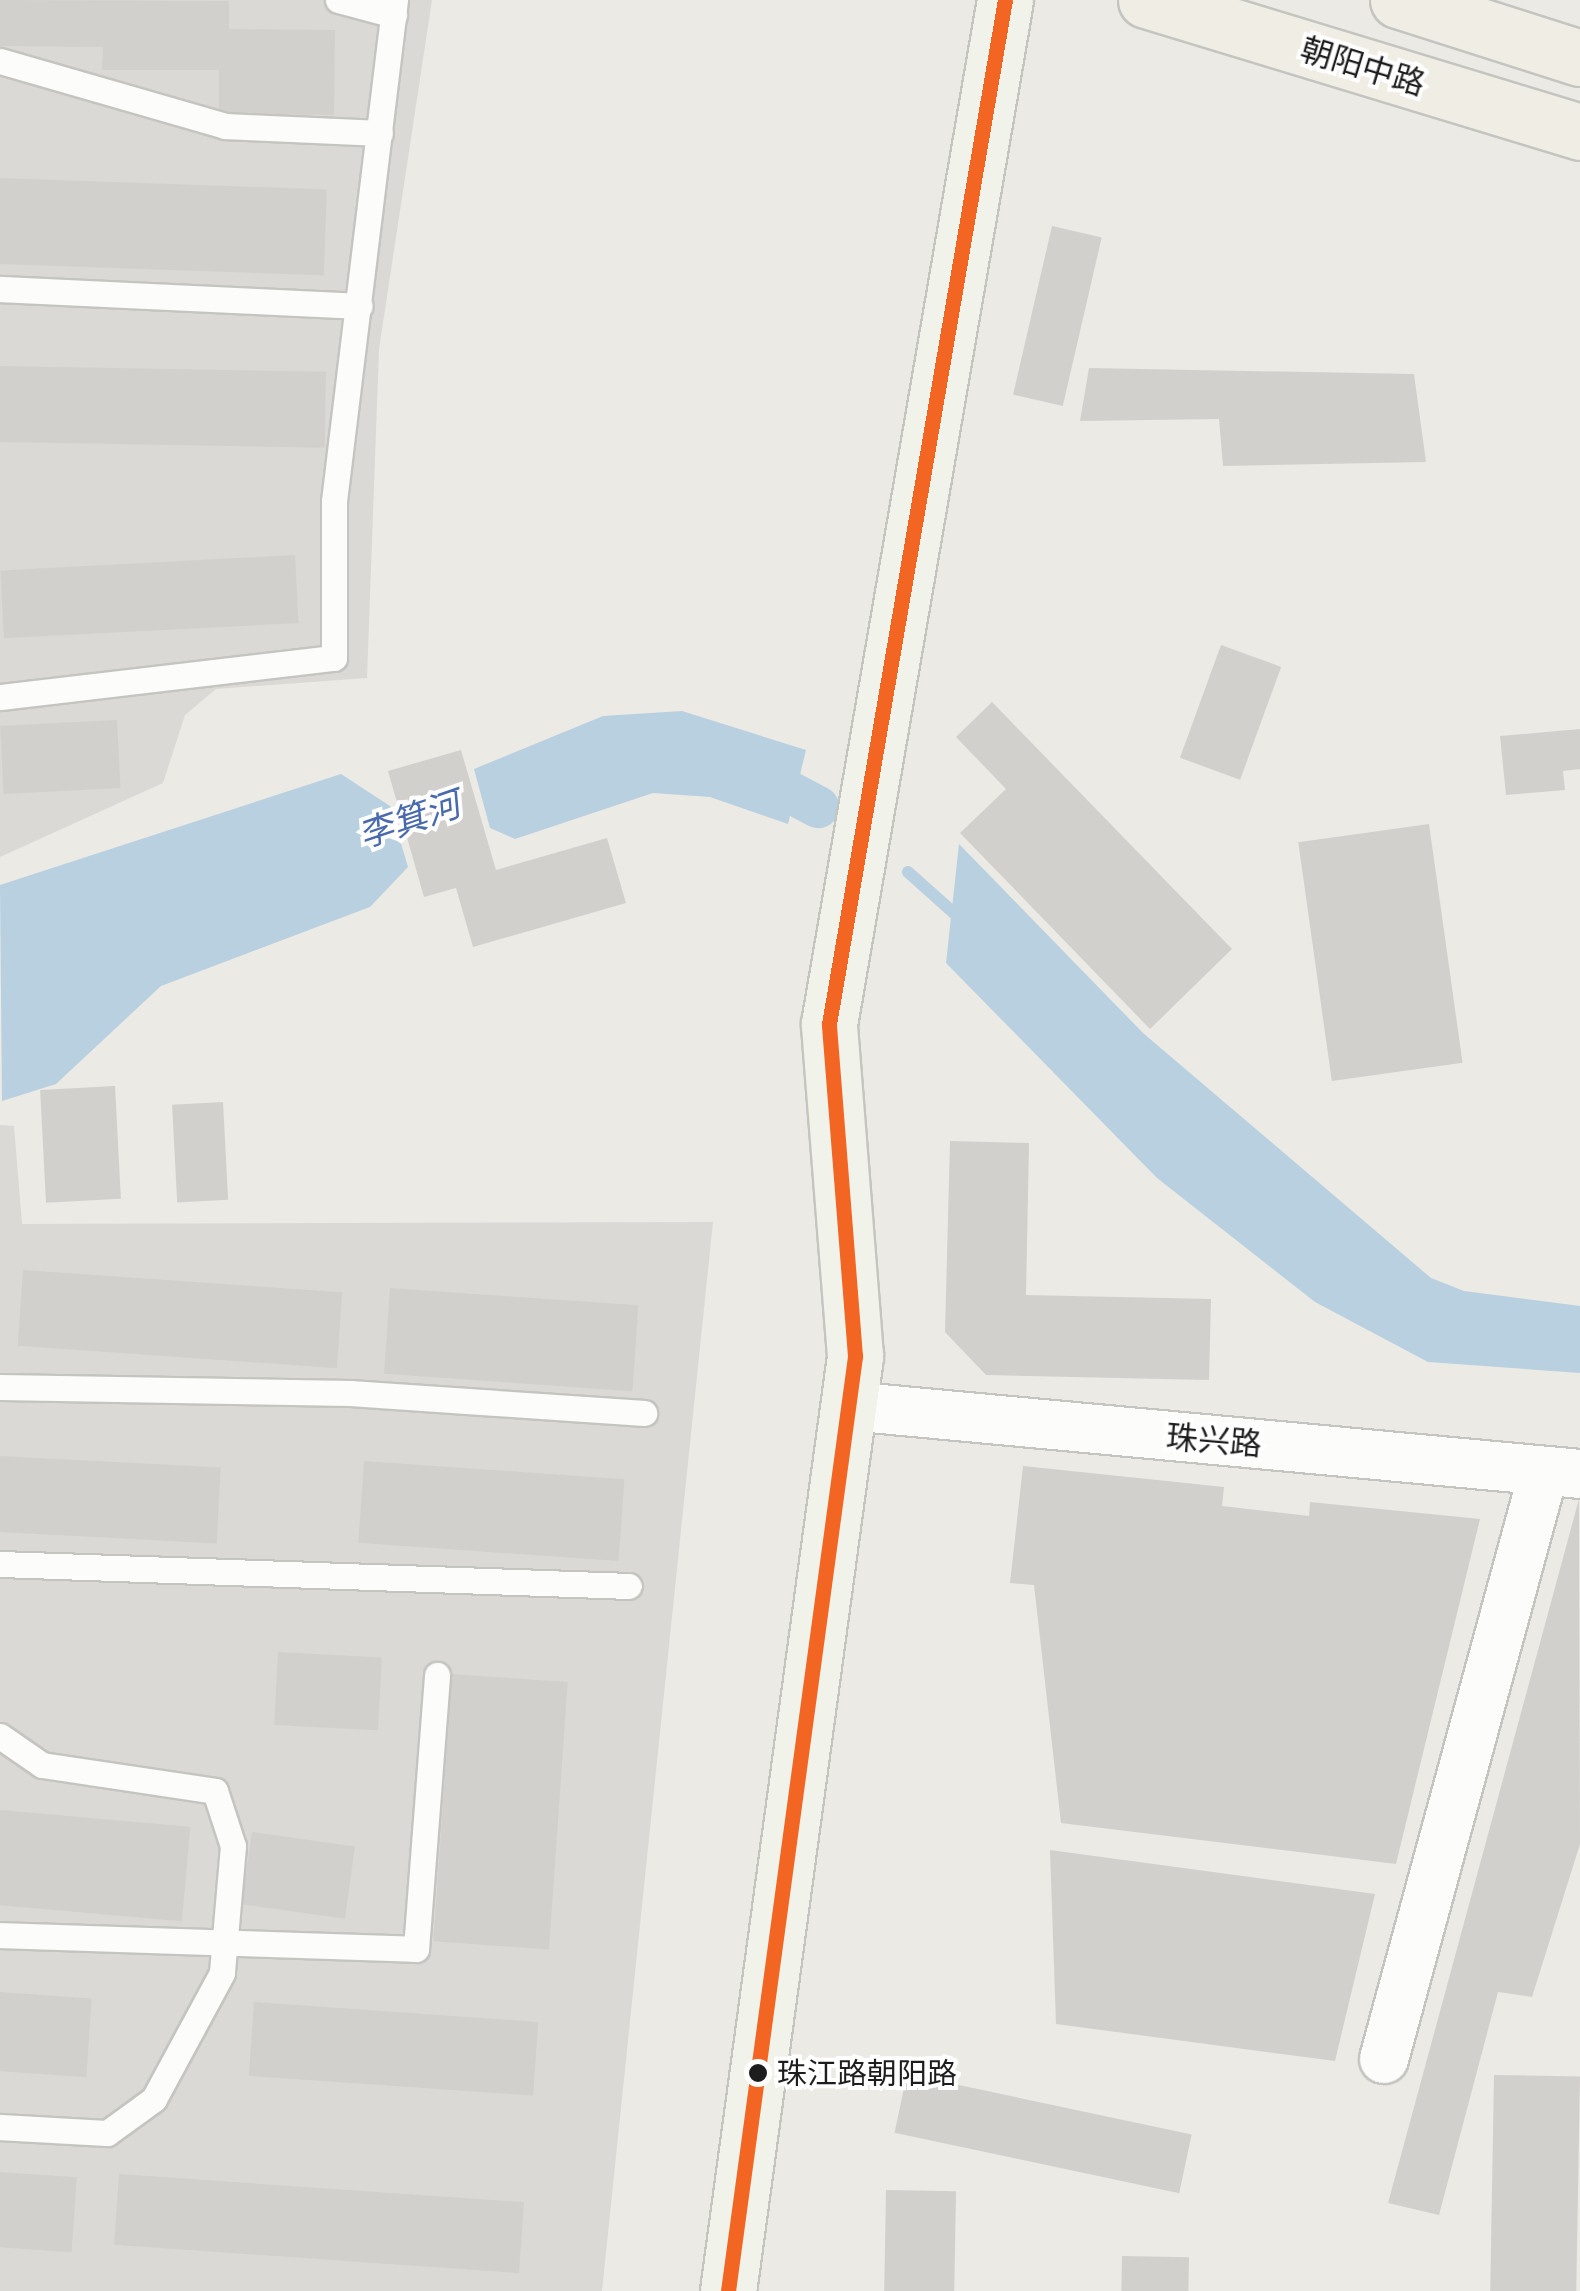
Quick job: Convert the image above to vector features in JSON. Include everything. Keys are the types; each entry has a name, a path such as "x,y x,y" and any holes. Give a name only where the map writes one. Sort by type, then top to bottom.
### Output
{"main road":[{"name":"朝阳中路","path":"1146,0 1580,132"},
{"path":"1398,0 1580,58"}],"street":[{"path":"728,2291 856,1356 828,1024 1005,0"},
{"name":"珠兴路","path":"849,1406 1562,1473"},
{"path":"1384,2059 1562,1473"}],"lane":[{"path":"0,697 334,658 334,502 395,7 338,0"},
{"path":"0,61 225,126 380,134"},
{"path":"0,290 360,306"},
{"path":"0,1387 350,1393 644,1413"},
{"path":"0,1564 629,1586"},
{"path":"0,1935 416,1949 436,1675"},
{"path":"0,1736 42,1765"},
{"path":"0,1762 216,1791 233,1846 222,1974 154,2099 107,2133 0,2127"}],"shaded area":[{"path":"0,0 432,0 379,349 367,678 216,689 185,715 163,783 0,857"},
{"path":"0,1125 14,1126 22,1224 713,1222 602,2291 0,2291"}],"water":[{"path":"682,711 806,750 788,824 710,797 653,793 515,839 490,828 474,769 603,716"},
{"path":"341,774 390,806 408,867 370,907 161,986 56,1084 2,1101 0,885"},
{"path":"959,844 1143,1033 1431,1278 1464,1291 1580,1306 1580,1373 1428,1362 1315,1302 1157,1178 946,963"}],"building":[{"path":"0,0 229,1 229,29 335,30 334,115 219,114 219,70 102,70 103,47 0,46"},
{"path":"0,178 327,189 324,275 0,264"},
{"path":"1052,226 1102,237 1063,406 1013,395"},
{"path":"0,366 326,372 325,448 0,442"},
{"path":"1089,368 1414,374 1426,462 1223,466 1219,419 1080,421"},
{"path":"295,555 299,623 4,638 0,570"},
{"path":"1221,645 1281,667 1240,780 1180,758"},
{"path":"992,702 1232,949 1150,1029 960,833 1006,789 956,737"},
{"path":"117,720 121,788 4,794 0,726"},
{"path":"1580,729 1580,769 1563,771 1565,790 1506,795 1500,736"},
{"path":"461,750 496,870 607,838 626,903 473,947 456,888 424,897 388,771"},
{"path":"1429,824 1463,1063 1332,1081 1298,842"},
{"path":"115,1086 121,1199 46,1203 40,1090"},
{"path":"223,1102 228,1200 177,1203 172,1105"},
{"path":"950,1141 1029,1143 1026,1295 1211,1299 1209,1380 986,1375 945,1332"},
{"path":"23,1270 342,1292 337,1368 18,1346"},
{"path":"390,1288 638,1305 632,1391 384,1374"},
{"path":"0,1456 221,1468 217,1543 0,1532"},
{"path":"364,1461 624,1479 619,1561 358,1543"},
{"path":"1023,1466 1224,1487 1222,1506 1309,1516 1310,1502 1480,1519 1396,1864 1061,1823 1034,1585 1010,1583"},
{"path":"1579,1499 1580,1844 1532,1997 1498,1992 1439,2215 1388,2203"},
{"path":"278,1652 382,1657 378,1730 274,1725"},
{"path":"452,1674 568,1682 549,1949 433,1941"},
{"path":"0,1810 190,1827 182,1921 0,1905"},
{"path":"252,1832 355,1846 345,1919 242,1904"},
{"path":"1050,1850 1375,1894 1335,2061 1056,2024"},
{"path":"0,1992 92,1998 86,2077 0,2071"},
{"path":"254,2002 538,2022 533,2096 249,2076"},
{"path":"907,2074 1192,2135 1179,2193 895,2133"},
{"path":"1494,2075 1580,2077 1576,2291 1490,2291"},
{"path":"0,2172 77,2177 72,2252 0,2247"},
{"path":"119,2174 524,2202 519,2273 114,2245"},
{"path":"886,2190 956,2191 954,2291 884,2291"},
{"path":"1122,2256 1189,2257 1188,2291 1121,2291"}],"waterway":[{"name":"李箕河","path":"744,768 818,807"},
{"path":"908,872 964,922"}],"transit line":[{"path":"728,2291 855,1356 829,1024 1005,0"}],"place":[{"name":"珠江路朝阳路","path":"758,2073"}]}
